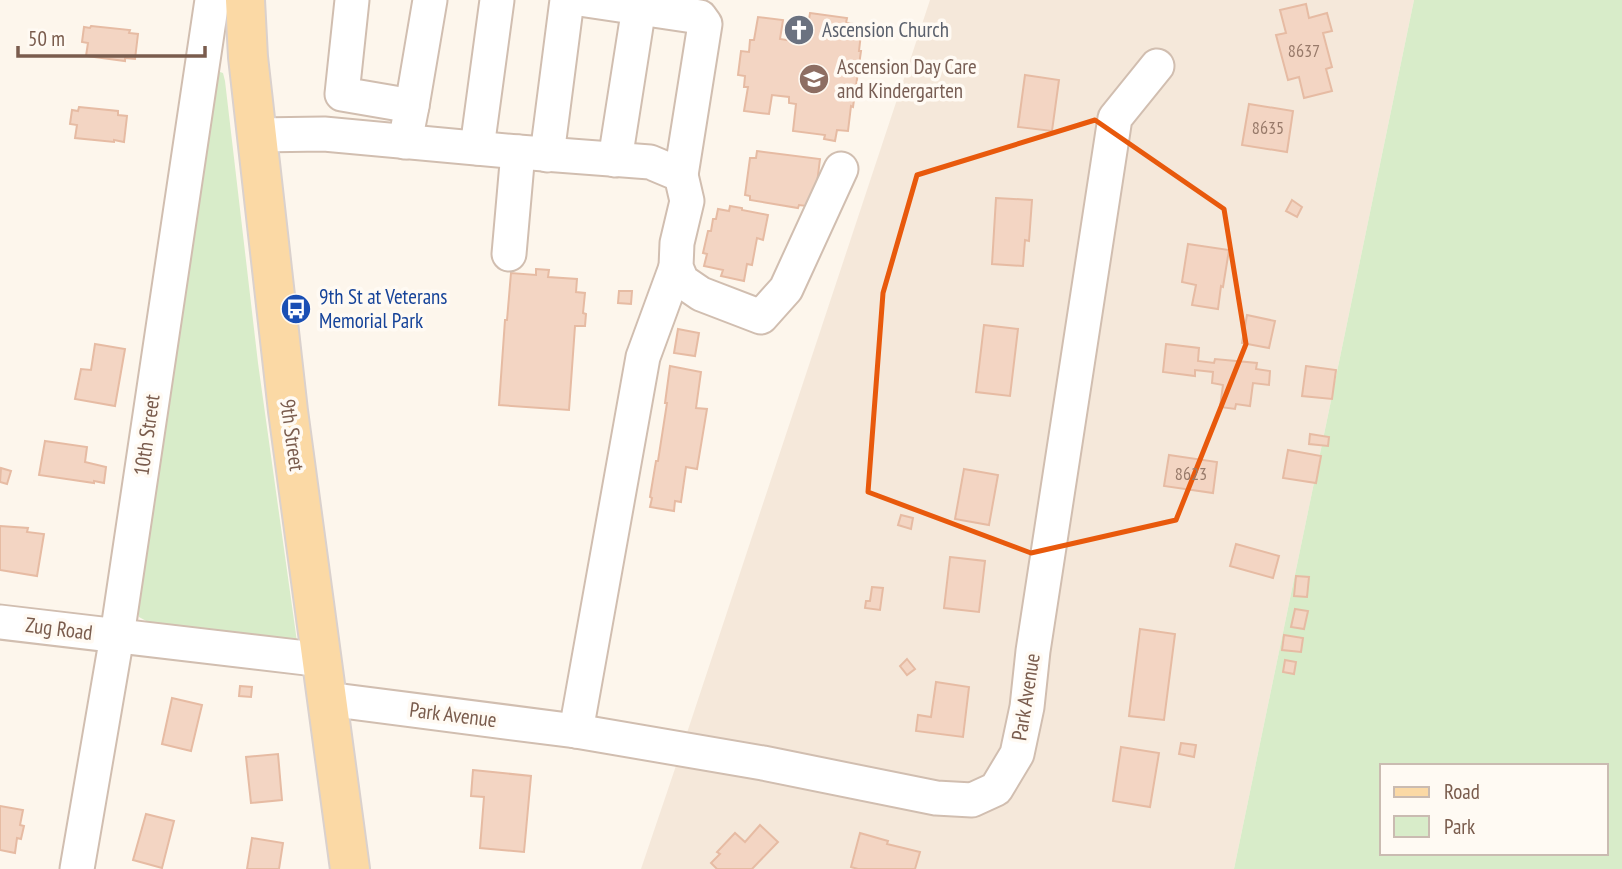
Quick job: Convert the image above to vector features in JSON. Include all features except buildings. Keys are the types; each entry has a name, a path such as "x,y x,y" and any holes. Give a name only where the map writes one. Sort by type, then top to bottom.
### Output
{"main road":[{"name":"9th Street","path":"245,0 248,57 288,411 350,869"}],"street":[{"name":"10th Street","path":"77,869 117,636 212,0"},
{"path":"352,0 342,94 412,106"},
{"path":"405,142 430,0"},
{"path":"477,148 497,0"},
{"path":"509,254 567,0"},
{"path":"576,731 643,357 676,267 677,243 687,201 681,175 705,24 700,16 586,0"},
{"path":"615,160 639,8"},
{"name":"Park Avenue","path":"327,699 576,731 763,763 936,797 972,800 996,789 1017,754 1027,708 1037,624 1115,118 1157,66"},
{"path":"257,135 324,134 650,162 681,175"},
{"path":"676,267 682,281 701,294 761,317 786,289 841,169"},
{"name":"Zug Road","path":"0,622 117,636"},
{"path":"117,636 323,660"}],"highlighted area":[{"path":"1095,120 1224,209 1246,344 1176,520 1031,553 868,492 883,293 917,175"}],"shaded area":[{"path":"930,0 1414,0 1234,869 641,869"}],"green space":[{"path":"1414,0 1622,0 1622,869 1234,869"},
{"path":"214,70 223,73 225,81 258,363 298,649 150,623 139,617 138,604"}],"place":[{"name":"Ascension Church","path":"799,30"},
{"name":"Ascension Day Care and Kindergarten","path":"814,79"},
{"name":"9th St at Veterans Memorial Park","path":"296,309"}]}
